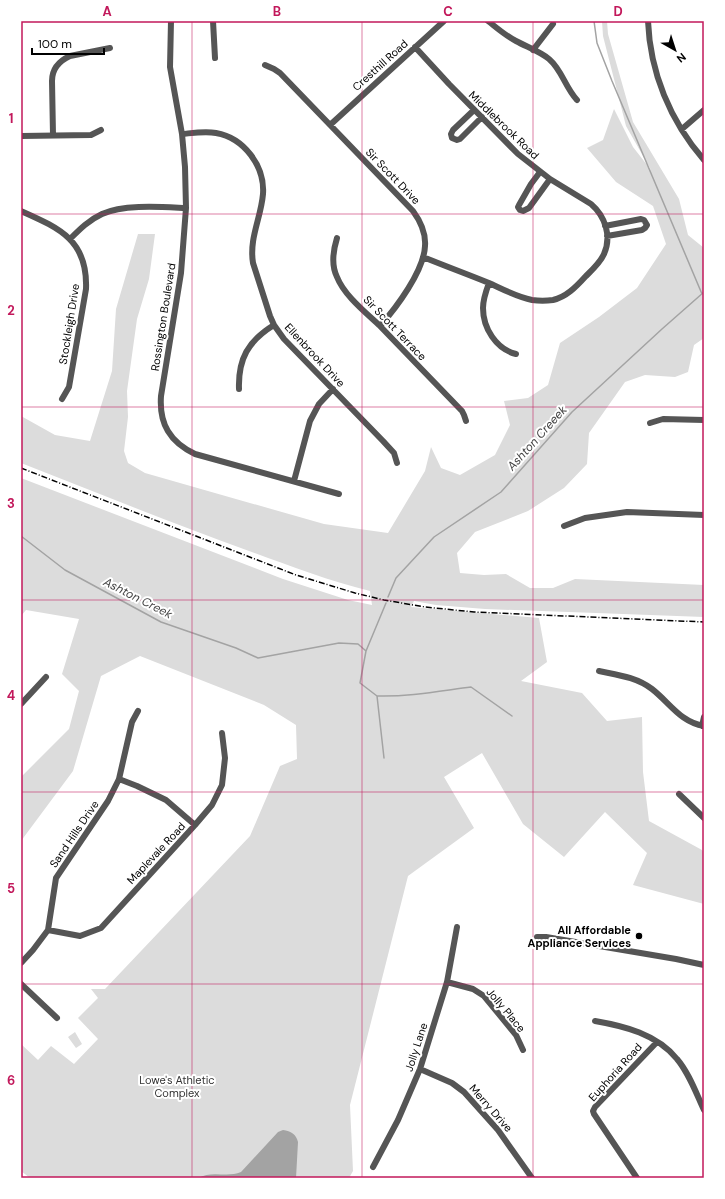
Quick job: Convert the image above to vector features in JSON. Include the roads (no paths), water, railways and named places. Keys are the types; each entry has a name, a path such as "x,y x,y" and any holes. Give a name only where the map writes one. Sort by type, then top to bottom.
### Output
{"street":[{"name":"Rossington Boulevard","path":"171,21 170,67 182,134 185,167 186,208 181,273 161,396 162,415 166,429 181,446 195,454 339,494"},
{"path":"213,21 215,58"},
{"name":"Cresthill Road","path":"330,125 444,21"},
{"path":"488,21 514,41 544,55 555,65 568,89 577,100"},
{"path":"648,21 651,53 665,99 682,130 704,160"},
{"path":"533,50 553,24"},
{"name":"Middlebrook Road","path":"415,47 518,154 550,179 591,204 600,214 606,226 607,236 604,254 593,269 573,289 564,295 546,301 531,300 423,257"},
{"path":"53,135 52,75 54,68 64,58 110,48"},
{"name":"Sir Scott Drive","path":"264,65 279,72 418,218 424,235 425,248 423,257 414,277 403,295 380,326"},
{"path":"474,110 453,130 451,134 452,138 454,140 460,139 482,118"},
{"path":"682,130 704,110"},
{"path":"21,136 91,135 101,130"},
{"name":"Ellenbrook Drive","path":"182,134 207,132 226,136 235,140 250,153 261,176 263,192 262,203 252,242 252,255 255,271 274,325 284,339 394,453 397,463"},
{"path":"540,172 518,205 520,210 523,211 529,208 550,179"},
{"path":"70,239 94,218 112,210 128,207 186,208"},
{"name":"Stockleigh Drive","path":"21,211 65,233 79,252 87,279 69,387 62,399"},
{"path":"606,226 641,219 646,223 646,228 642,230 607,236"},
{"name":"Sir Scott Terrace","path":"337,238 333,254 334,270 336,277 347,293 462,411 466,421"},
{"path":"489,283 485,294 483,308 485,323 497,343 505,350 516,354"},
{"path":"239,389 240,369 246,351 257,337 274,325"},
{"path":"294,481 310,421 319,404 332,389"},
{"path":"650,423 663,419 704,420"},
{"path":"564,526 585,518 627,512 704,515"},
{"path":"599,671 636,679 652,689 682,718 703,726 704,717"},
{"path":"21,704 46,678"},
{"name":"Sand Hills Drive","path":"21,963 48,930 56,878 108,801 119,780 132,722 138,711"},
{"name":"Maplevale Road","path":"48,930 80,936 100,928 195,825 212,805 222,785 225,758 222,733"},
{"path":"119,780 137,786 166,800 195,825"},
{"path":"679,794 704,818"},
{"name":"Jolly Lane","path":"373,1167 398,1120 420,1069 447,982 457,927"},
{"path":"537,937 546,937 602,946 704,965"},
{"name":"Jolly Place","path":"447,982 473,988 484,996 516,1035 523,1050"},
{"path":"21,984 57,1018"},
{"path":"595,1021 642,1033 671,1052 680,1064 704,1110"},
{"name":"Euphoria Road","path":"636,1178 594,1114 594,1111 595,1107 657,1042"},
{"name":"Merry Drive","path":"420,1069 452,1083 464,1092 498,1130 532,1178"}],"waterway":[{"path":"594,21 597,43 612,81 702,294"},
{"name":"Ashton Creeek","path":"388,597 396,578 434,537 501,492 572,412 704,292"},
{"name":"Ashton Creek","path":"21,536 65,570 161,622 236,648 258,658 339,643 358,644 366,651"},
{"path":"384,758 377,696 360,683 366,651 386,603"},
{"path":"377,696 412,695 471,687 512,716"}],"railway":[{"path":"21,468 296,575 384,600 425,607 474,612 704,622"}],"place":[{"name":"All Affordable Appliance Services","path":"639,936"}],"park label":[{"name":"Lowe's Athletic Complex","path":"177,1086"}]}
